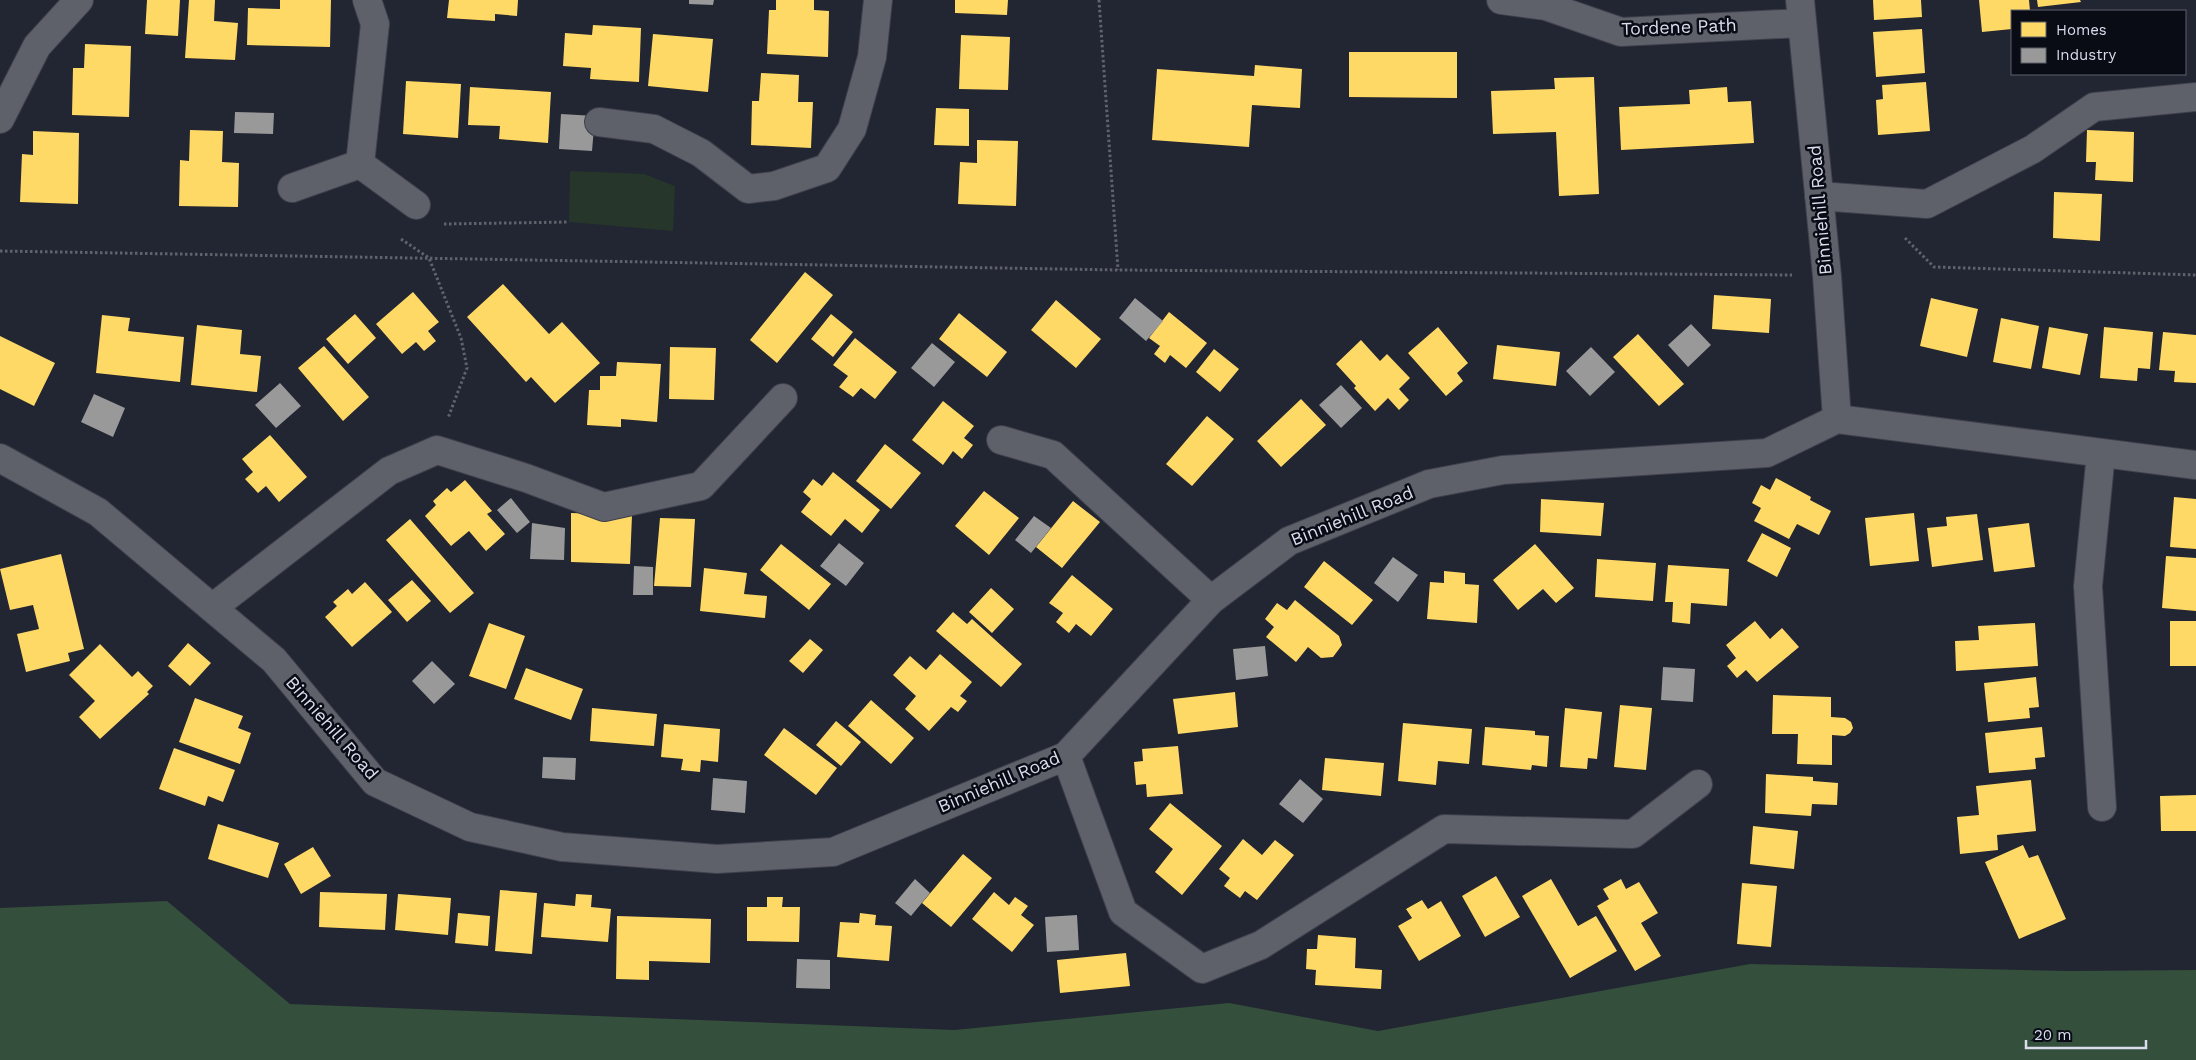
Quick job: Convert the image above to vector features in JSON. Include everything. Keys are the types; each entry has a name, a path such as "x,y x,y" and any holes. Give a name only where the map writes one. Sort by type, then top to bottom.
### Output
{"street":[{"path":"0,119 37,46 79,0"},
{"path":"360,164 375,24 367,0"},
{"path":"599,122 654,129 701,153 748,190 774,186 827,168 852,129 872,57 878,0"},
{"name":"Tordene Path","path":"1501,0 1546,6 1621,32 1801,11"},
{"name":"Binniehill Road","path":"0,458 98,512 274,660 375,782 470,827 562,847 716,859 833,852 1066,756 1211,600 1289,540 1430,484 1503,470 1767,453 1837,420 1827,276 1801,11"},
{"path":"1819,196 1927,204 2033,149 2094,107 2196,97"},
{"path":"292,188 360,164"},
{"path":"360,164 416,205"},
{"path":"212,608 389,472 437,450 526,478 604,507 701,486 783,398"},
{"path":"1837,420 2196,465"},
{"path":"1001,440 1053,455 1211,600"},
{"path":"2101,453 2088,586 2102,807"},
{"path":"1066,756 1123,912 1202,969 1261,945 1444,829 1633,834 1698,784"}],"path":[{"path":"1099,0 1118,270"},
{"path":"1868,200 1934,268 2196,275"},
{"path":"416,205 438,224 569,222"},
{"path":"398,236 428,258 461,338 466,368 437,450"},
{"path":"0,251 1118,270 1827,276"}],"green space":[{"path":"570,171 644,174 675,186 673,231 569,222"},
{"path":"167,901 290,1004 955,1030 1229,1003 1378,1031 1750,964 2070,971 2196,970 2196,1060 0,1060 0,908"}],"building: Homes":[{"path":"147,0 180,0 178,36 145,34"},
{"path":"189,0 215,0 214,21 238,23 235,60 185,58"},
{"path":"280,0 331,0 330,47 247,45 248,8 280,9"},
{"path":"449,0 518,0 517,16 495,14 495,21 447,18"},
{"path":"776,0 814,0 814,10 829,11 828,57 767,54 769,10 776,10"},
{"path":"955,0 1008,0 1007,15 955,13"},
{"path":"1873,0 1921,0 1922,17 1874,20"},
{"path":"1979,0 2029,0 2030,10 2011,10 2011,29 1982,32"},
{"path":"2037,0 2080,0 2081,2 2038,7"},
{"path":"593,25 641,28 639,82 590,79 591,68 563,66 565,33 592,35"},
{"path":"1922,29 1925,73 1876,77 1873,32"},
{"path":"653,34 713,39 708,92 648,86"},
{"path":"961,35 1010,37 1008,90 959,89"},
{"path":"85,44 131,46 129,117 72,115 73,68 84,68"},
{"path":"1349,52 1457,52 1457,98 1349,97"},
{"path":"1255,65 1302,69 1300,108 1252,105 1249,147 1152,140 1157,69 1254,76"},
{"path":"761,73 799,75 798,102 813,102 811,148 751,145 752,101 759,101"},
{"path":"1594,77 1599,194 1559,196 1556,132 1493,134 1491,91 1555,89 1554,78"},
{"path":"406,81 461,84 458,138 403,134"},
{"path":"1926,82 1930,131 1878,135 1876,100 1883,99 1882,85"},
{"path":"470,87 551,92 548,143 499,139 500,126 468,125"},
{"path":"1727,87 1728,102 1751,101 1754,143 1621,150 1619,107 1690,104 1689,90"},
{"path":"936,108 969,109 969,146 934,145"},
{"path":"190,130 223,131 222,162 239,163 238,207 179,206 180,160 189,161"},
{"path":"2087,130 2134,132 2133,182 2095,180 2096,162 2086,162"},
{"path":"33,131 79,133 78,204 20,202 22,154 33,155"},
{"path":"977,140 1018,141 1016,206 958,204 960,162 977,163"},
{"path":"2054,192 2102,194 2100,241 2053,238"},
{"path":"805,272 833,295 777,363 750,340"},
{"path":"503,284 549,334 562,322 600,363 555,403 531,377 526,382 467,317"},
{"path":"413,292 439,322 428,331 436,341 424,351 416,342 402,354 376,324"},
{"path":"1714,295 1771,299 1769,333 1712,329"},
{"path":"1931,298 1978,309 1967,357 1920,346"},
{"path":"1056,300 1101,339 1076,368 1031,330"},
{"path":"1169,312 1207,343 1186,368 1170,355 1165,363 1154,354 1160,346 1149,338"},
{"path":"959,313 1007,352 987,377 939,339"},
{"path":"355,314 376,338 348,364 326,339"},
{"path":"831,314 853,332 833,357 811,339"},
{"path":"102,315 130,318 128,331 184,337 180,382 96,373"},
{"path":"2001,318 2039,326 2031,369 1993,362"},
{"path":"197,325 242,330 240,354 261,356 257,392 191,385"},
{"path":"1438,327 1468,363 1457,373 1463,381 1446,396 1408,353"},
{"path":"2049,327 2088,334 2080,375 2042,368"},
{"path":"2104,327 2153,332 2150,369 2138,368 2137,381 2100,378"},
{"path":"2163,332 2196,335 2196,383 2174,382 2175,371 2159,370"},
{"path":"1638,334 1684,384 1659,406 1613,357"},
{"path":"0,336 55,363 34,406 0,389"},
{"path":"855,338 897,372 875,399 861,388 853,397 839,387 848,376 833,365"},
{"path":"1361,340 1380,361 1387,354 1410,378 1399,389 1409,400 1399,410 1388,398 1375,411 1336,364"},
{"path":"1497,345 1560,352 1556,386 1493,379"},
{"path":"324,346 369,397 343,421 298,368"},
{"path":"670,347 716,348 714,400 669,399"},
{"path":"1214,349 1239,369 1220,392 1196,372"},
{"path":"617,362 661,364 657,422 621,419 621,427 587,425 589,390 600,390 600,376 616,376"},
{"path":"1301,399 1326,425 1281,467 1257,441"},
{"path":"943,401 974,426 964,438 973,445 962,459 953,451 943,465 912,440"},
{"path":"1207,416 1234,439 1192,486 1166,464"},
{"path":"270,435 307,477 279,502 266,486 258,493 245,479 253,472 242,459"},
{"path":"885,444 921,473 891,509 856,481"},
{"path":"833,472 880,510 862,533 845,519 831,536 801,512 811,499 803,492 813,479 822,486"},
{"path":"1776,478 1811,497 1810,500 1831,511 1819,535 1797,524 1789,539 1754,521 1761,508 1752,503 1761,485 1770,490"},
{"path":"465,480 492,511 487,514 505,534 486,551 469,531 451,546 425,516 436,505 433,501 447,488 451,492"},
{"path":"984,491 1019,518 989,555 955,526"},
{"path":"2174,497 2196,499 2196,549 2170,547"},
{"path":"1541,499 1604,503 1601,536 1540,532"},
{"path":"1073,501 1100,522 1062,568 1036,547"},
{"path":"571,513 632,515 630,564 571,562"},
{"path":"1914,513 1919,561 1870,566 1865,518"},
{"path":"1977,514 1983,560 1932,567 1927,528 1947,526 1946,517"},
{"path":"660,518 695,519 691,587 654,586"},
{"path":"410,519 474,593 450,613 386,540"},
{"path":"2029,523 2035,567 1994,572 1988,528"},
{"path":"1762,533 1791,548 1777,577 1747,561"},
{"path":"781,544 831,584 809,610 760,570"},
{"path":"1535,544 1574,588 1556,603 1543,589 1518,610 1493,580"},
{"path":"61,554 84,649 68,653 70,661 26,672 17,634 39,629 33,605 10,610 0,569"},
{"path":"2166,556 2196,558 2196,611 2162,608"},
{"path":"1597,559 1656,563 1653,601 1595,597"},
{"path":"1324,561 1373,600 1352,625 1304,587"},
{"path":"1668,565 1729,569 1727,606 1691,603 1690,624 1672,622 1673,602 1665,602"},
{"path":"704,568 747,573 744,594 767,596 765,618 700,611"},
{"path":"1444,571 1465,573 1465,584 1479,585 1477,623 1427,619 1430,582 1444,583"},
{"path":"1072,575 1113,609 1091,636 1076,624 1069,633 1056,622 1063,613 1049,603"},
{"path":"412,580 431,601 407,622 388,600"},
{"path":"365,582 392,612 352,647 325,617 337,606 333,602 348,589 352,594"},
{"path":"991,588 1014,609 992,633 969,612"},
{"path":"1295,600 1339,636 1342,645 1333,657 1321,658 1308,647 1296,662 1266,637 1274,627 1265,619 1277,603 1287,610"},
{"path":"953,612 967,624 972,619 1022,664 1001,687 936,631"},
{"path":"1755,621 1770,639 1782,628 1799,647 1757,682 1746,670 1737,678 1727,666 1736,658 1726,645"},
{"path":"2170,621 2196,621 2196,666 2170,666"},
{"path":"489,623 525,636 506,689 469,676"},
{"path":"2035,623 2038,666 1956,671 1955,641 1979,640 1978,626"},
{"path":"810,639 823,650 803,673 789,661"},
{"path":"188,643 211,663 190,686 168,666"},
{"path":"100,644 132,677 138,671 153,686 147,692 149,694 100,739 79,717 95,701 69,675"},
{"path":"940,654 972,682 960,696 967,701 958,712 951,707 929,731 905,709 916,696 893,675 910,656 926,670"},
{"path":"526,668 583,689 571,720 514,699"},
{"path":"2036,677 2039,707 2029,708 2030,718 1988,722 1984,683"},
{"path":"1235,692 1238,727 1178,734 1173,699"},
{"path":"1773,695 1831,697 1831,717 1845,718 1851,722 1853,728 1845,736 1832,735 1832,765 1797,764 1798,734 1772,734"},
{"path":"195,698 243,716 238,728 251,733 240,764 179,742"},
{"path":"871,700 914,738 891,764 848,726"},
{"path":"1620,705 1652,708 1646,770 1614,767"},
{"path":"592,708 657,714 654,746 590,741"},
{"path":"1565,708 1602,712 1597,759 1588,758 1587,769 1560,767"},
{"path":"836,721 861,742 841,766 816,745"},
{"path":"1403,723 1472,729 1469,764 1438,761 1436,785 1398,781"},
{"path":"664,724 720,729 718,762 701,760 700,772 681,770 683,759 661,757"},
{"path":"1485,727 1535,731 1535,735 1549,736 1547,767 1532,765 1531,770 1482,765"},
{"path":"2042,727 2045,757 2035,758 2036,769 1989,773 1985,733"},
{"path":"784,728 837,768 816,795 764,755"},
{"path":"1178,746 1183,794 1147,797 1146,784 1136,785 1134,762 1143,761 1142,749"},
{"path":"174,748 235,770 223,802 208,796 205,806 159,789"},
{"path":"1325,758 1384,763 1381,796 1322,790"},
{"path":"1766,774 1813,777 1813,781 1838,783 1837,805 1812,804 1811,816 1765,813"},
{"path":"2031,780 2036,831 1997,835 1998,850 1960,854 1957,817 1979,815 1976,786"},
{"path":"2196,795 2196,831 2161,831 2160,796"},
{"path":"1170,803 1222,846 1182,895 1155,872 1173,849 1149,829"},
{"path":"218,824 279,843 268,878 208,859"},
{"path":"1753,826 1798,831 1794,869 1750,864"},
{"path":"1243,839 1262,855 1275,840 1294,855 1257,900 1245,891 1240,898 1224,886 1230,878 1219,869"},
{"path":"2023,845 2029,858 2038,855 2066,919 2019,939 1985,862"},
{"path":"313,847 331,876 301,894 284,864"},
{"path":"963,854 992,878 951,927 922,903"},
{"path":"1496,876 1520,917 1485,937 1462,896"},
{"path":"1551,879 1578,926 1596,916 1617,951 1570,978 1522,896"},
{"path":"1621,879 1626,889 1639,882 1658,913 1641,923 1661,956 1635,971 1597,906 1609,899 1603,889"},
{"path":"1742,883 1777,886 1771,947 1737,944"},
{"path":"500,890 537,893 532,954 495,951"},
{"path":"320,892 387,894 385,930 319,927"},
{"path":"994,892 1009,905 1015,897 1028,906 1021,915 1034,925 1012,952 972,919"},
{"path":"398,894 451,898 448,935 395,930"},
{"path":"576,894 592,895 591,907 611,909 608,942 541,937 544,903 575,906"},
{"path":"767,897 783,897 782,907 800,907 799,942 747,941 747,907 767,907"},
{"path":"1422,900 1428,909 1441,901 1461,936 1419,961 1398,926 1412,918 1406,909"},
{"path":"458,913 490,916 488,946 455,943"},
{"path":"860,913 876,915 875,925 892,926 889,961 837,957 840,922 859,923"},
{"path":"617,916 711,919 710,963 649,961 649,980 616,979"},
{"path":"1318,935 1356,938 1355,968 1382,970 1381,989 1315,985 1316,970 1306,969 1307,949 1317,949"},
{"path":"1126,953 1130,986 1060,993 1057,960"}],"building: Industry":[{"path":"689,0 714,0 713,5 689,4"},
{"path":"235,112 274,113 273,134 234,133"},
{"path":"561,114 595,116 592,151 559,149"},
{"path":"1135,298 1163,321 1146,341 1119,318"},
{"path":"1691,324 1711,345 1688,367 1668,345"},
{"path":"932,343 955,362 934,387 911,368"},
{"path":"1591,347 1615,372 1590,396 1566,371"},
{"path":"280,383 301,406 276,428 255,405"},
{"path":"1341,385 1362,408 1341,428 1319,405"},
{"path":"94,394 125,408 113,437 81,422"},
{"path":"511,498 530,522 517,533 497,510"},
{"path":"1034,516 1051,528 1031,553 1015,540"},
{"path":"532,523 565,528 564,560 530,559"},
{"path":"839,543 864,563 846,586 820,566"},
{"path":"1393,557 1418,575 1398,602 1374,583"},
{"path":"634,566 653,567 653,595 633,595"},
{"path":"1265,646 1268,676 1236,680 1233,649"},
{"path":"432,661 455,684 434,704 412,681"},
{"path":"1663,667 1695,669 1693,702 1661,700"},
{"path":"543,757 576,758 575,780 542,778"},
{"path":"713,778 747,781 745,813 711,810"},
{"path":"1300,779 1323,799 1303,823 1279,804"},
{"path":"915,879 930,893 911,916 895,903"},
{"path":"1077,915 1079,950 1047,952 1045,917"},
{"path":"797,959 830,960 830,989 796,988"}]}
